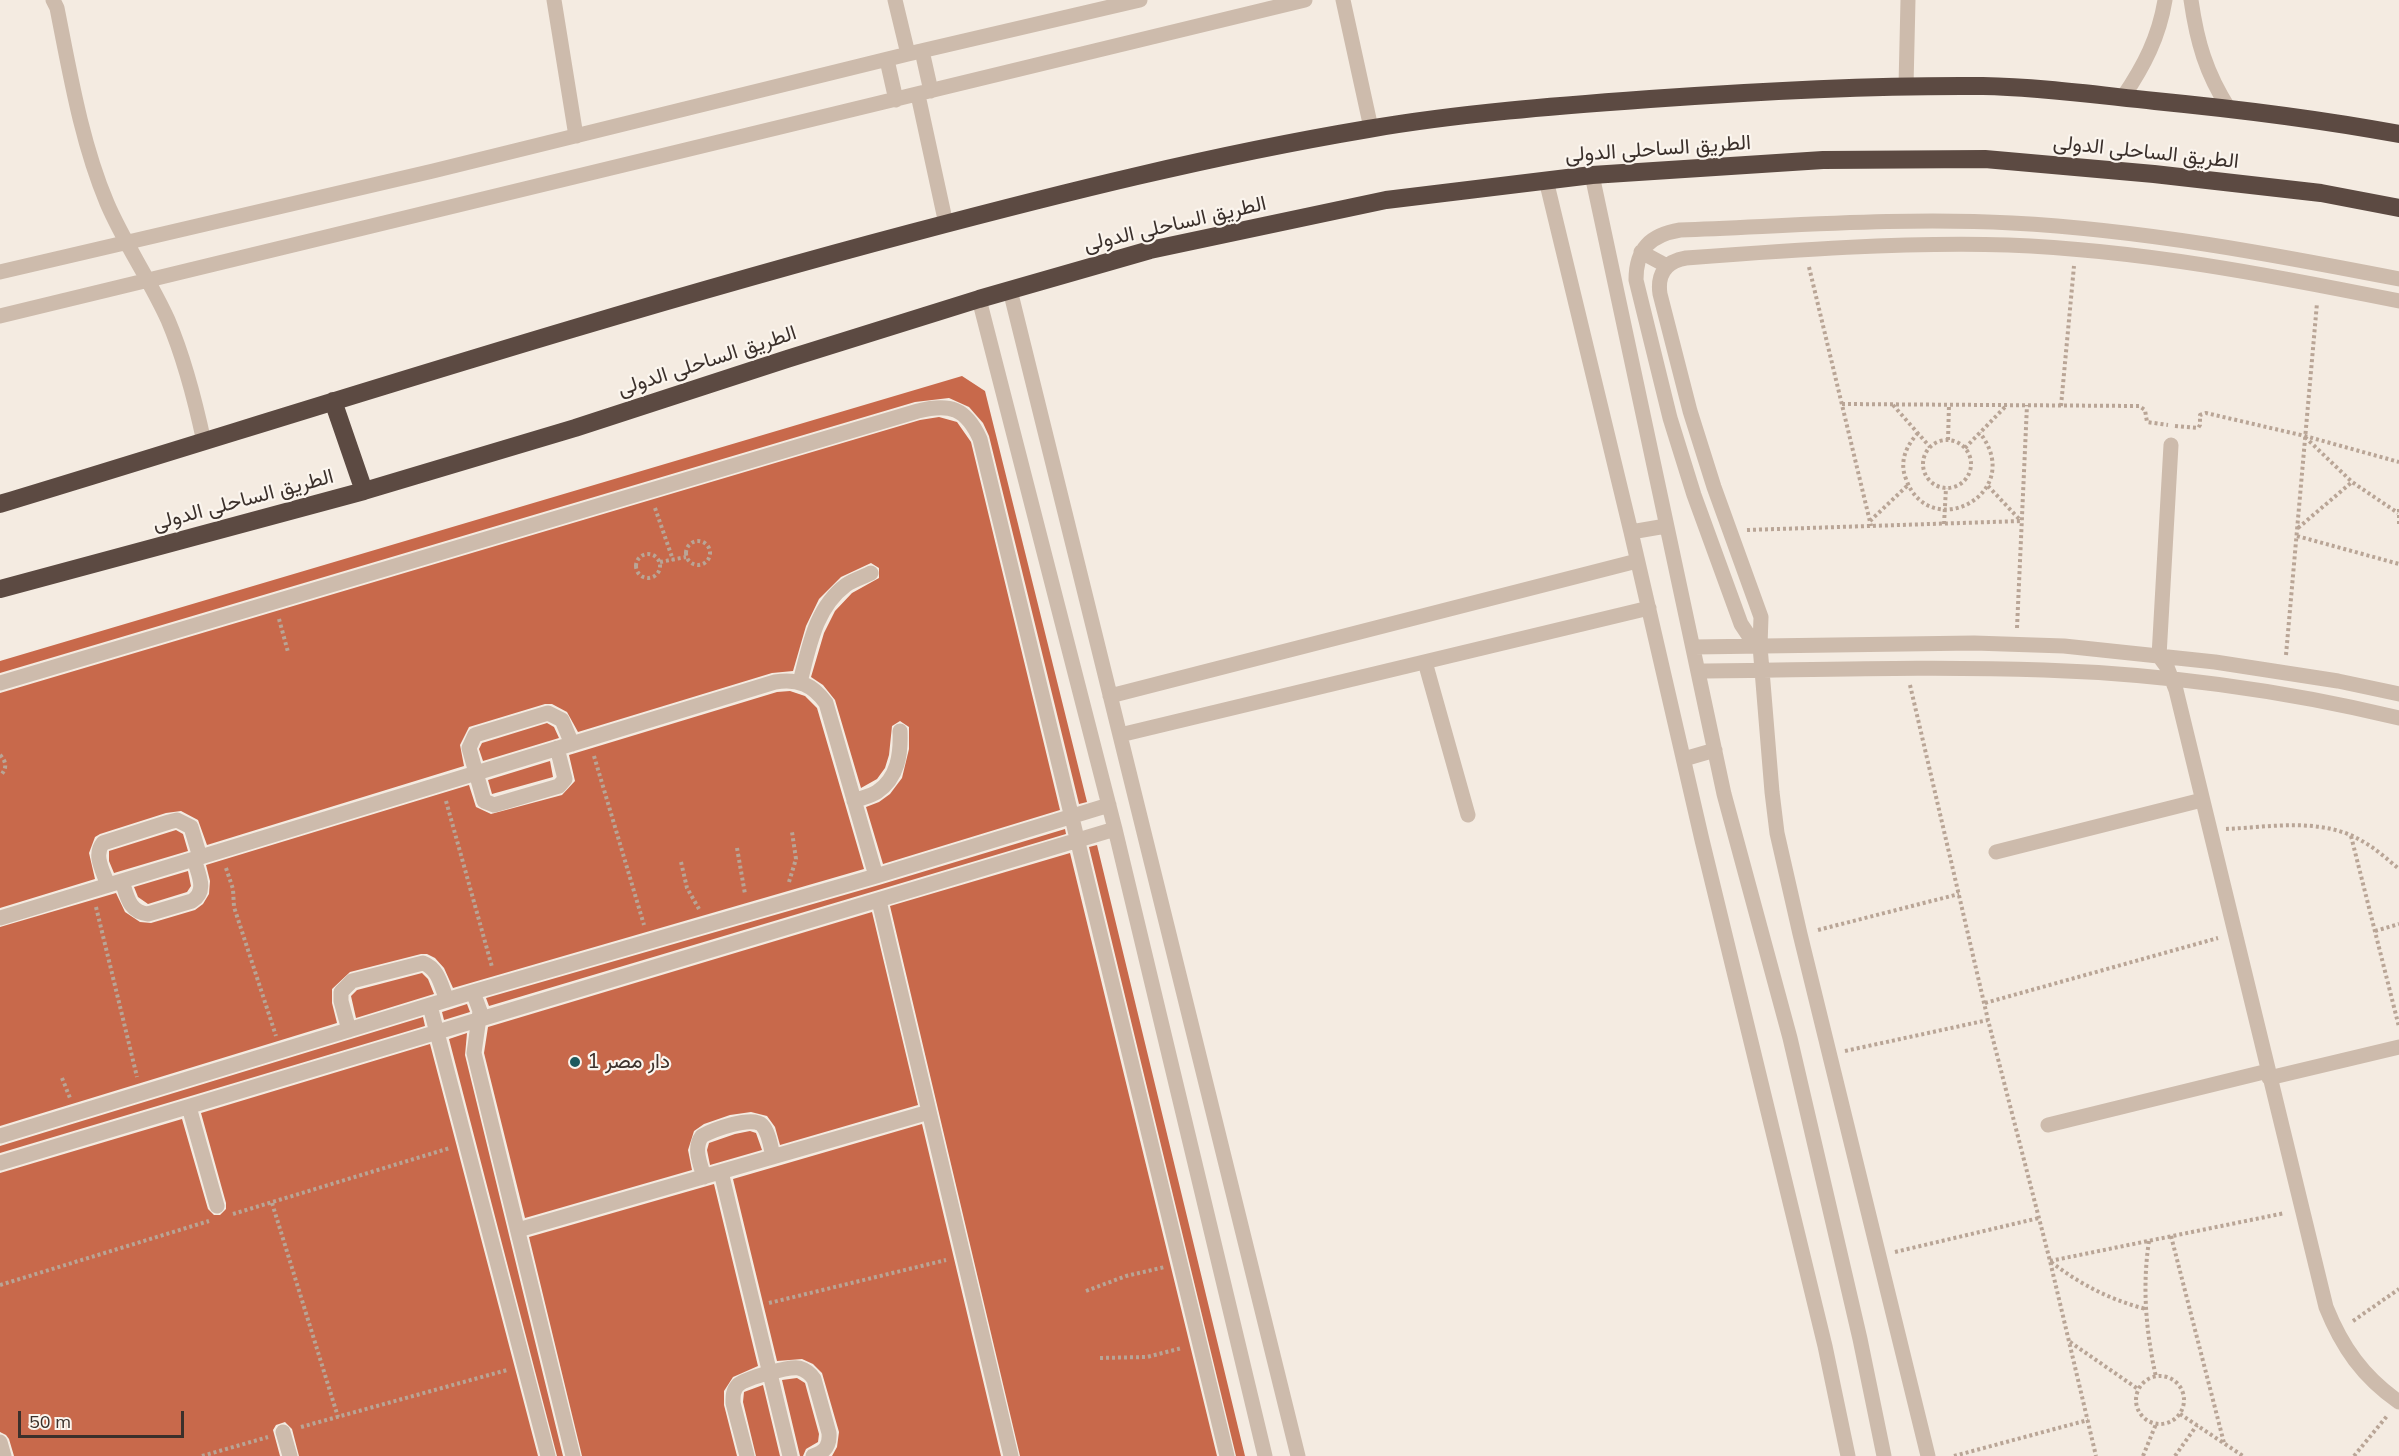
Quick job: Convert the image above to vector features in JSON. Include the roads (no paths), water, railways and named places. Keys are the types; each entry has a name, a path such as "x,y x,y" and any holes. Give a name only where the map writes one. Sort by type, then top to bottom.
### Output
{"highway":[{"path":"0,504 333,401 774,269 1126,178 1371,128 1483,112 1710,95 1906,86 1988,86 2070,91 2229,109 2327,121 2399,134"},
{"name":"الطريق الساحلى الدولى","path":"0,589 364,491 575,428 979,299 1150,250 1386,200 1593,175 1823,160 1985,159 2154,174 2310,192 2399,208"},
{"path":"333,401 364,491"}],"street":[{"path":"53,0 57,8 93,165 108,205 167,319 183,359 204,442"},
{"path":"554,0 576,136"},
{"path":"895,0 915,52 925,93 946,224"},
{"path":"0,272 1140,0"},
{"path":"0,316 1305,0"},
{"path":"1343,0 1371,128"},
{"path":"1906,86 1908,0"},
{"path":"2123,97 2144,66 2155,41 2165,0"},
{"path":"2191,0 2204,61 2213,84 2229,109"},
{"path":"887,60 896,100"},
{"path":"1593,175 1724,794 1790,1038 1860,1339 1884,1456"},
{"path":"1546,180 1822,1335 1848,1456"},
{"path":"1760,646 1741,624 1694,495 1670,418 1638,296 1636,264 1641,252 1651,240 1664,233 1680,230 1913,222 2010,223 2099,229 2208,243 2399,279"},
{"path":"1928,1456 1800,934 1776,822 1760,646 1761,616 1690,411 1660,294 1661,274 1676,260 1686,258 1914,244 2010,246 2076,250 2207,265 2399,301"},
{"path":"1641,252 1667,266"},
{"path":"1010,290 1298,1456"},
{"path":"979,299 1115,829 1264,1456"},
{"path":"0,682 918,411 948,407 962,414 973,425 980,440 1227,1456"},
{"path":"2171,445 2159,656 2174,680 2326,1307 2348,1353 2379,1388 2399,1402"},
{"path":"1631,532 1666,526"},
{"path":"1110,696 1637,561"},
{"path":"800,682 814,631 826,605 846,585 871,573"},
{"path":"1120,735 1649,608"},
{"path":"1694,647 2016,644 2159,656 2285,672 2399,694"},
{"path":"1425,662 1468,815"},
{"path":"1698,671 2044,670 2174,680 2309,699 2399,718"},
{"path":"0,918 589,738 788,680 810,686 826,703 876,876"},
{"path":"548,713 562,720 564,746 565,779 559,786 494,805 484,801 469,748 475,735 548,713"},
{"path":"854,801 877,793 892,776 901,754 900,732"},
{"path":"1684,759 1715,750"},
{"path":"1996,852 2202,800"},
{"path":"0,1136 473,992 1109,806"},
{"path":"177,820 191,827 197,858 202,886 198,897 192,901 148,914 141,913 131,906 98,855 103,843 177,820"},
{"path":"0,1163 437,1034 1115,829"},
{"path":"879,901 1011,1456"},
{"path":"349,1030 341,1001 341,992 352,981 423,963 436,971 447,1000"},
{"path":"473,992 480,1011 474,1053 573,1456"},
{"path":"430,1006 548,1456"},
{"path":"2048,1125 2269,1074 2399,1047"},
{"path":"189,1107 217,1206"},
{"path":"518,1230 929,1112"},
{"path":"704,1177 696,1148 702,1136 750,1120 762,1124 773,1157"},
{"path":"721,1172 790,1456"},
{"path":"747,1456 733,1394 737,1386 744,1381 794,1368 809,1373 814,1379 830,1441 826,1449 813,1456"},
{"path":"283,1432 290,1456"},
{"path":"0,1442 4,1456"}],"place":[{"name":"دار مصر 1","path":"575,1062"}]}
